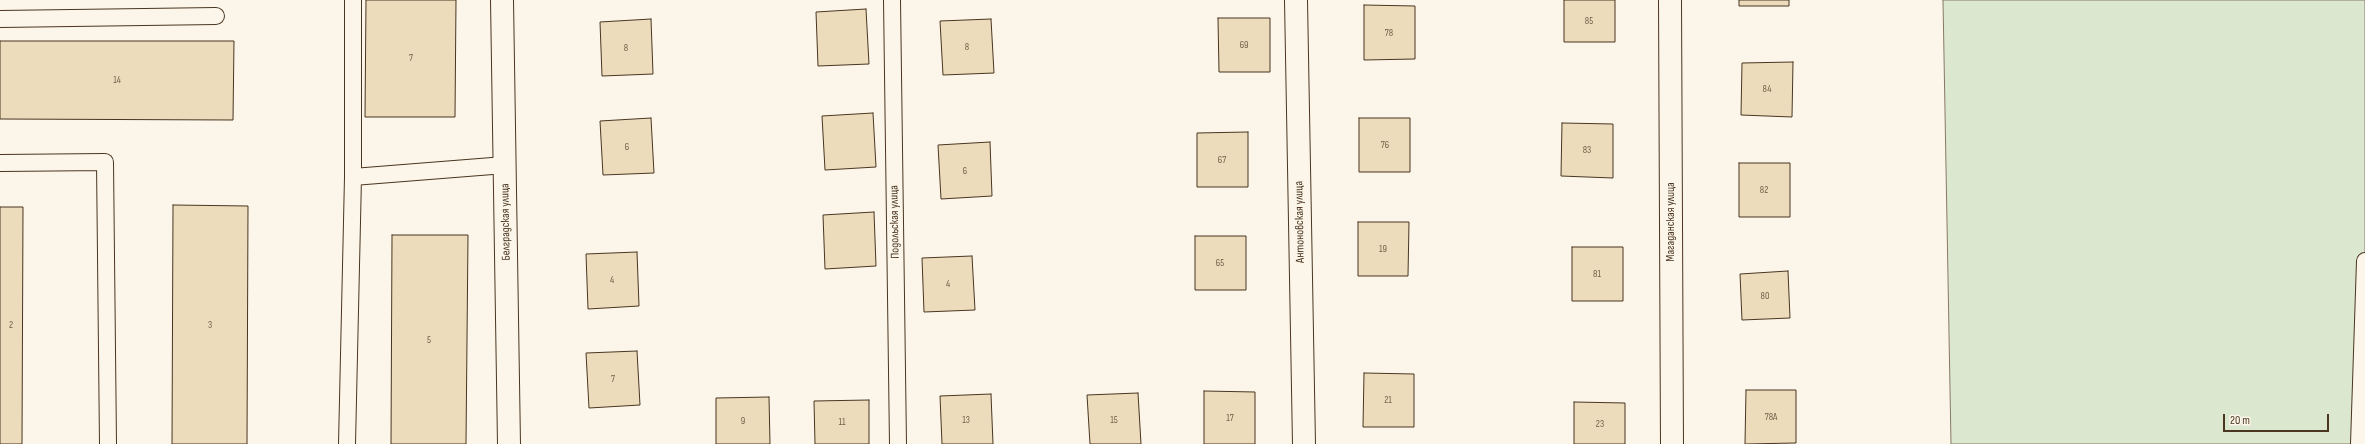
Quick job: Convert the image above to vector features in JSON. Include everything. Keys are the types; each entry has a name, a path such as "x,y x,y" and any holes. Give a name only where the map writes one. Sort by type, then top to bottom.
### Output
{"street":[{"name":"Белградская улица","path":"502,0 509,444"},
{"name":"Антоновская улица","path":"1296,0 1304,444"},
{"name":"Магаданская улица","path":"1670,0 1672,444"}],"lane":[{"path":"347,444 353,177 353,0"},
{"name":"Подольская улица","path":"892,0 898,444"},
{"path":"0,19 216,16"},
{"path":"0,163 105,162 108,444"},
{"path":"353,177 505,165"},
{"path":"2359,444 2365,261"}],"green space":[{"path":"1943,0 2365,0 2365,444 1951,444"}],"building":[{"path":"366,0 456,0 455,117 365,117"},
{"path":"1564,0 1615,0 1615,42 1564,42"},
{"path":"1739,0 1789,0 1789,6 1739,6"},
{"path":"1364,5 1415,6 1415,59 1364,60"},
{"path":"866,9 869,64 818,66 816,12"},
{"path":"1218,18 1270,18 1270,72 1219,72"},
{"path":"651,19 653,74 602,76 600,22"},
{"path":"991,19 994,73 943,75 940,21"},
{"path":"0,41 234,41 233,120 0,119"},
{"path":"1793,62 1792,117 1741,115 1742,63"},
{"path":"873,113 876,167 825,170 822,116"},
{"path":"651,118 654,173 603,175 600,121"},
{"path":"1359,118 1410,118 1410,172 1359,172"},
{"path":"1562,123 1613,124 1613,178 1561,176"},
{"path":"1248,132 1248,187 1197,187 1197,133"},
{"path":"990,142 992,196 941,199 938,145"},
{"path":"1739,163 1790,163 1790,217 1739,217"},
{"path":"173,205 248,206 247,444 172,444"},
{"path":"0,207 23,207 22,444 0,444"},
{"path":"874,212 876,266 825,269 823,215"},
{"path":"1358,222 1409,222 1408,276 1358,276"},
{"path":"392,235 468,235 466,444 391,444"},
{"path":"1195,236 1246,236 1246,290 1195,290"},
{"path":"1572,247 1623,247 1623,301 1572,301"},
{"path":"637,252 639,306 588,309 586,254"},
{"path":"972,256 975,310 924,312 922,258"},
{"path":"1788,271 1790,318 1742,320 1740,274"},
{"path":"637,351 640,405 589,408 586,353"},
{"path":"1364,373 1414,374 1414,427 1363,427"},
{"path":"1746,390 1796,390 1796,443 1745,444"},
{"path":"1204,391 1255,392 1255,444 1204,444"},
{"path":"1138,393 1141,444 1090,444 1087,395"},
{"path":"991,394 993,444 942,444 940,396"},
{"path":"769,397 770,444 716,444 716,398"},
{"path":"869,400 869,444 815,444 814,401"},
{"path":"1574,402 1625,403 1625,444 1574,444"}]}
